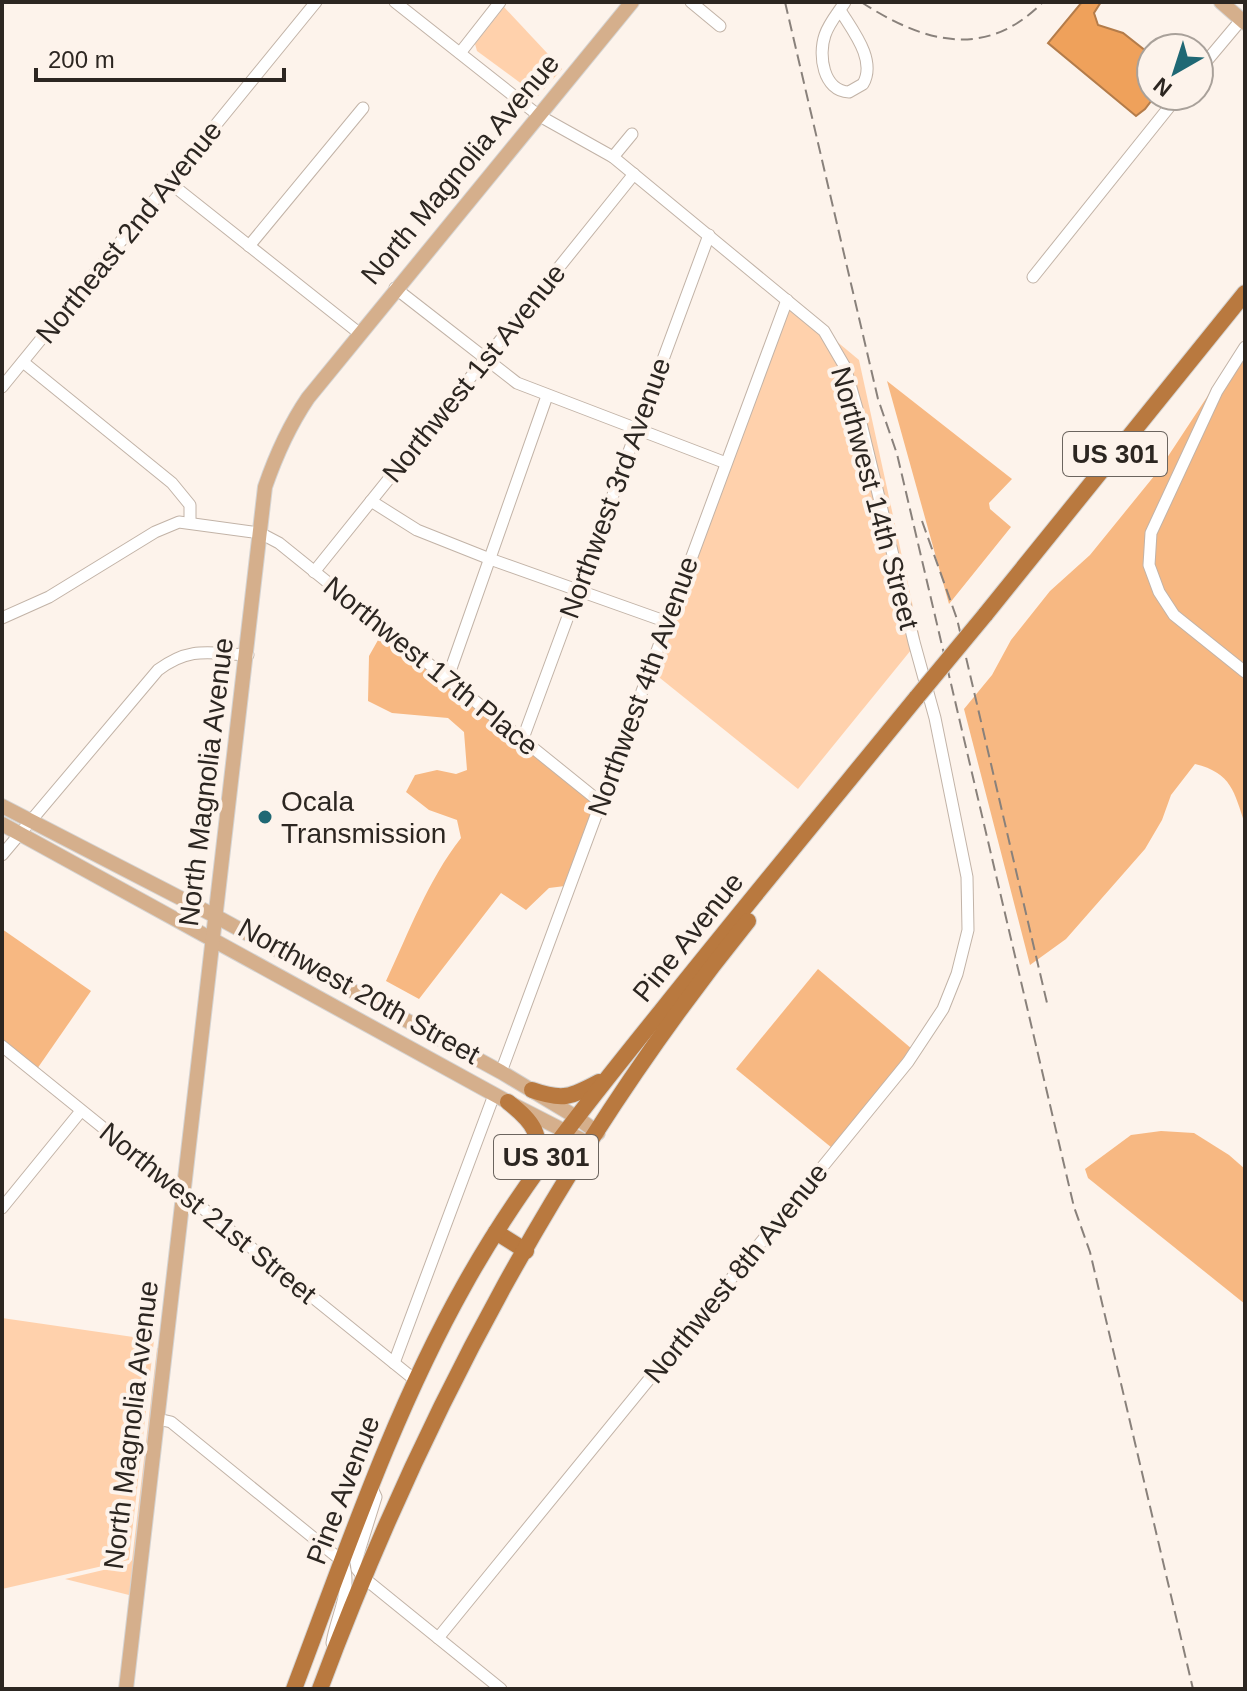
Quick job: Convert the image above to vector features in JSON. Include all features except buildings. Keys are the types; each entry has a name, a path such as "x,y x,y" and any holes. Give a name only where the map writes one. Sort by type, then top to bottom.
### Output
{"highway":[{"name":"Pine Avenue","path":"986,622 1245,293"},
{"name":"Pine Avenue","path":"294,1689 415,1380 465,1284 538,1168 607,1077 681,998 919,703 1245,310"},
{"name":"Pine Avenue","path":"320,1689 412,1468 452,1389 526,1251 681,998"},
{"path":"532,1090 563,1097 576,1094 607,1077"},
{"path":"501,1098 530,1120 536,1131 538,1168"},
{"path":"496,1232 526,1251"}],"main road":[{"name":"North Magnolia Avenue","path":"126,1689 248,655 265,487 275,456 292,422 359,333 632,2"},
{"path":"1221,2 1243,22"},
{"name":"Northwest 20th Street","path":"2,806 217,917 501,1072 532,1090 594,1138"},
{"name":"Northwest 20th Street","path":"2,824 501,1098 571,1123"},
{"path":"406,1046 421,1041 447,1043"}],"street":[{"name":"Northeast 2nd Avenue","path":"2,387 316,2"},
{"name":"Northwest 14th Street","path":"395,2 538,115 613,157 824,331 845,367 935,718 967,877"},
{"path":"409,13 418,2"},
{"path":"460,53 500,2"},
{"path":"691,2 720,26"},
{"path":"843,6 868,67 863,84 849,92 839,91 831,84 822,55 824,37 843,6"},
{"path":"1215,53 1243,22"},
{"path":"249,246 363,108"},
{"path":"1033,277 1165,112"},
{"path":"613,157 632,134"},
{"name":"Northwest 1st Avenue","path":"314,572 634,174"},
{"path":"170,183 359,333"},
{"name":"Northwest 3rd Avenue","path":"522,741 709,235"},
{"path":"395,288 517,383 726,463"},
{"name":"Northwest 4th Avenue","path":"501,1072 600,802 670,623 787,300"},
{"path":"1245,347 1217,391 1151,533 1149,565 1159,592 1174,615 1245,672"},
{"path":"23,362 172,483 190,505 190,522"},
{"path":"447,680 547,396"},
{"path":"371,501 417,530 670,623"},
{"path":"2,618 69,585 167,526 190,522 260,533"},
{"name":"Northwest 17th Place","path":"260,533 279,543 600,802"},
{"path":"2,855 165,664 190,652 248,655"},
{"name":"Northwest 8th Avenue","path":"438,1638 930,1032 957,974 968,930 967,877"},
{"name":"Northwest 21st Street","path":"2,1046 415,1380"},
{"path":"394,1363 501,1098"},
{"path":"2,1208 81,1111"},
{"path":"158,1419 171,1422 342,1561 346,1569 346,1586 328,1669"},
{"path":"371,1486 376,1497 374,1509 356,1561 357,1569 364,1578 501,1689"}],"shaded area":[{"path":"1082,2 1101,2 1094,13 1098,25 1123,33 1135,42 1135,112 1141,112 1136,116 1048,43"},
{"path":"504,7 562,69 538,96 477,51 475,44"},
{"path":"789,308 820,335 841,369 911,650 798,789 655,674"},
{"path":"835,340 859,360 920,639 918,642"},
{"path":"1245,354 1245,666 1177,611 1163,590 1154,564 1156,534 1221,392"},
{"path":"1232,359 1147,532 1145,566 1168,616 1245,678 1245,824 1230,785 1217,773 1195,764 1171,795 1162,820 1145,849 1066,939 1030,965 964,709 992,675 1011,640 1050,591 1090,555 1159,470"},
{"path":"887,381 1012,479 989,503 990,509 1011,527 949,604"},
{"path":"382,633 595,804 565,886 549,888 526,910 501,893 419,999 386,981 429,889 461,838 457,820 429,810 406,792 415,775 437,770 456,774 467,770 464,732 448,718 392,713 368,701 369,656"},
{"path":"2,929 91,991 37,1069 2,1040"},
{"path":"818,969 912,1049 832,1148 736,1069"},
{"path":"1161,1131 1194,1133 1245,1169 1245,1304 1088,1178 1085,1169 1131,1135"},
{"path":"2,1318 154,1340 129,1560 2,1589"},
{"path":"157,1348 161,1349 133,1596 65,1579 129,1564 132,1560"}],"railway":[{"path":"785,2 878,399 897,454 1074,1207 1090,1252 1193,1689"},
{"path":"861,2 907,27 954,39 999,33 1021,21 1043,2"},
{"path":"922,521 957,619 1047,1003"}],"place":[{"name":"Ocala Transmission","path":"265,817"}]}
